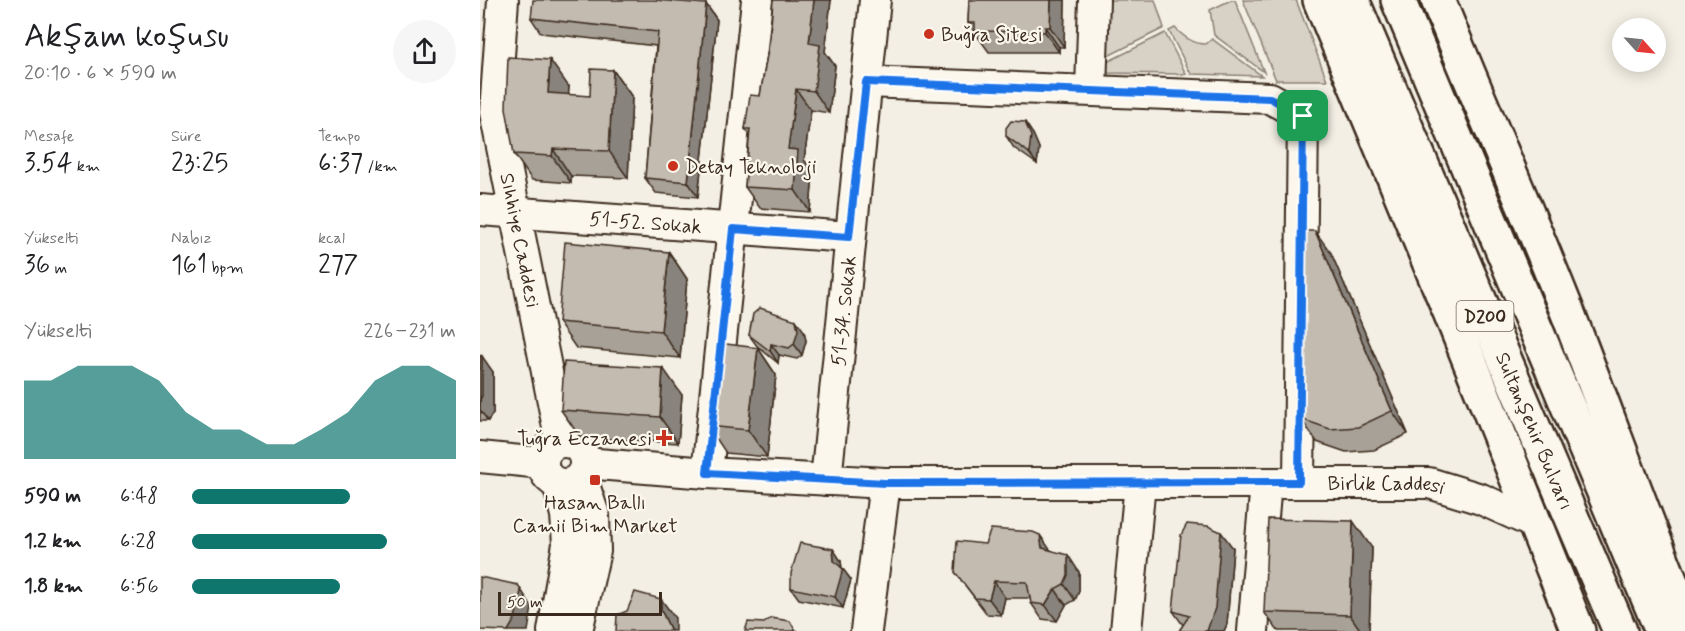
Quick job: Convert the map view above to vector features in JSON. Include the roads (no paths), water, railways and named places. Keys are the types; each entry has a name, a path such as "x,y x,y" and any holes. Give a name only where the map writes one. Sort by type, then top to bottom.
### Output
{"main road":[{"path":"1320,0 1578,631"},
{"name":"Sultanşehir Bulvarı","path":"1352,0 1620,631"},
{"name":"Sultanşehir Bulvarı","path":"1398,0 1662,631"},
{"path":"1438,0 1566,308 1614,430 1644,520 1685,617"}],"street":[{"name":"Sıhhiye Caddesi","path":"503,0 488,112 513,213 566,465 568,544 553,631"},
{"path":"707,473 757,0"},
{"name":"51-34. Sokak","path":"826,480 874,0"},
{"path":"1091,89 1094,0"},
{"path":"866,82 1091,89 1270,98 1303,116 1299,482"},
{"name":"51-52. Sokak","path":"480,210 849,237"},
{"name":"Birlik Caddesi","path":"480,457 566,465 885,483 1429,483 1481,499 1534,523"},
{"name":"Sıhhiye Caddesi","path":"566,465 594,515 595,551 577,631"},
{"path":"867,631 885,483"},
{"path":"1125,631 1140,483"},
{"path":"1253,631 1266,483"}],"place":[{"name":"Buğra Sitesi","path":"929,34"},
{"name":"Detay Teknoloji","path":"673,166"},
{"name":"Tuğra Eczanesi","path":"664,438"},
{"name":"Hasan Ballı Camii Bim Market","path":"595,480"}]}
